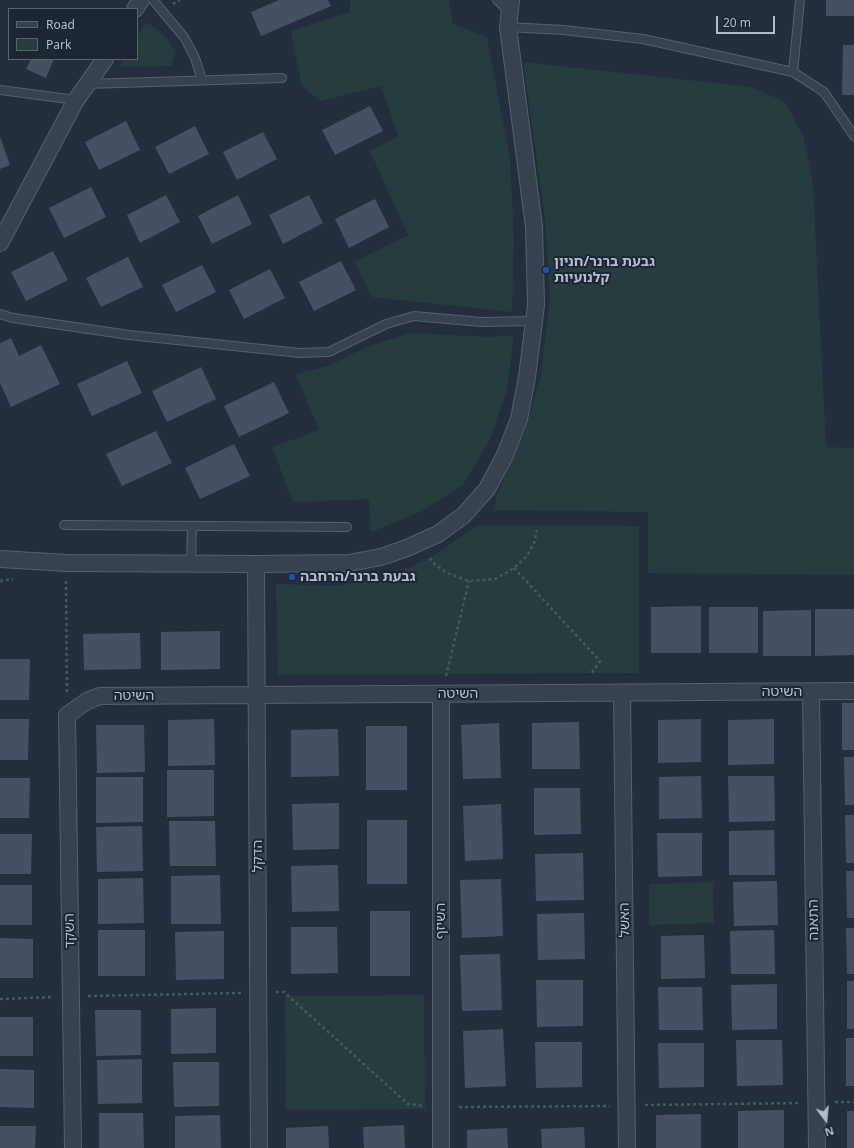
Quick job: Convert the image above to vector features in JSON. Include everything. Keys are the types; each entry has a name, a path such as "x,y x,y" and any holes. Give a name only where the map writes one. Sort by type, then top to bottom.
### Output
{"street":[{"path":"0,559 66,563 349,563 381,557 419,542 438,534 464,515 487,489 505,455 519,419 527,377 536,304 534,227 510,13"},
{"path":"0,243 76,100 104,60"},
{"path":"0,569 66,563"},
{"name":"הדקל","path":"256,564 258,695 259,1148"},
{"name":"השיטה","path":"67,715 88,701 100,696 854,691"},
{"name":"התאנה","path":"811,692 817,1148"},
{"name":"האשל","path":"622,693 627,1148"},
{"name":"השיזף","path":"441,694 441,1148"},
{"name":"השקד","path":"67,715 73,1148"}],"lane":[{"path":"152,0 184,36 195,58 202,80"},
{"path":"497,0 510,13 563,30 643,40 793,72 824,92 854,136"},
{"path":"793,72 800,0"},
{"path":"87,84 282,78"},
{"path":"0,90 76,100"},
{"path":"0,314 13,318 129,336 300,353 329,352 386,324 414,316 481,322 534,321"},
{"path":"64,525 347,527"},
{"path":"191,564 192,526"}],"path":[{"path":"419,542 433,563 448,573 469,581 495,579 514,568 527,556 534,543 537,530"},
{"path":"66,563 67,715"},
{"path":"514,568 600,661 577,693"},
{"path":"441,694 469,581"}],"green space":[{"path":"350,0 449,0 453,24 487,37 510,159 514,239 512,312 372,297 354,262 408,235 370,151 398,136 381,86 320,101 302,86 291,31 350,12"},
{"path":"146,22 165,35 176,52 171,66 119,67 122,60 138,60 138,35"},
{"path":"523,62 752,87 785,102 803,136 813,183 826,447 854,448 854,575 648,573 648,512 494,510 497,494 525,431 541,375 550,296 545,217"},
{"path":"411,333 488,337 514,335 507,390 490,440 463,485 420,512 371,532 369,499 293,502 272,447 319,430 296,374 328,366 369,346"},
{"path":"478,525 639,526 639,673 278,675 276,584 336,586 371,580 403,571 433,556"},
{"path":"713,882 714,923 649,925 649,884"},
{"path":"424,995 425,1109 286,1110 285,996"}],"building":[{"path":"279,0 328,0 331,6 261,36 251,12"},
{"path":"826,0 854,0 854,16 826,16"},
{"path":"843,45 854,45 854,95 842,95"},
{"path":"30,60 54,60 46,78 26,69"},
{"path":"370,106 383,131 335,155 322,130"},
{"path":"126,121 140,150 99,170 85,142"},
{"path":"195,126 209,154 169,174 155,147"},
{"path":"263,132 277,159 237,180 223,152"},
{"path":"0,136 10,165 0,169"},
{"path":"91,187 106,217 64,238 49,208"},
{"path":"166,195 180,222 140,243 127,215"},
{"path":"238,195 252,224 212,244 198,216"},
{"path":"309,195 323,223 283,244 269,215"},
{"path":"375,199 389,227 349,248 335,219"},
{"path":"53,251 68,280 26,301 11,272"},
{"path":"128,257 143,287 101,307 86,278"},
{"path":"341,261 356,290 314,311 299,282"},
{"path":"202,265 216,292 176,312 162,285"},
{"path":"270,269 285,298 244,319 229,290"},
{"path":"11,338 19,356 41,345 60,384 11,407 0,383 0,343"},
{"path":"127,361 142,393 92,416 77,384"},
{"path":"201,367 216,399 167,422 152,391"},
{"path":"274,382 289,413 239,437 224,406"},
{"path":"156,431 172,463 122,486 106,454"},
{"path":"234,444 250,476 200,499 185,468"},
{"path":"701,606 701,653 651,653 651,607"},
{"path":"709,607 758,607 758,653 709,653"},
{"path":"815,609 854,609 854,655 815,656"},
{"path":"811,610 811,656 763,656 763,611"},
{"path":"220,631 220,669 161,670 161,632"},
{"path":"140,633 141,669 84,670 83,634"},
{"path":"0,659 30,659 29,700 0,700"},
{"path":"842,703 854,703 854,750 842,750"},
{"path":"0,719 29,719 28,760 0,760"},
{"path":"214,719 215,765 168,766 168,720"},
{"path":"701,719 701,762 658,763 658,720"},
{"path":"774,719 774,764 728,765 728,720"},
{"path":"579,722 580,769 532,769 532,723"},
{"path":"499,723 501,778 463,779 461,725"},
{"path":"96,725 144,725 145,772 97,773"},
{"path":"366,726 407,726 407,790 366,790"},
{"path":"338,729 339,776 291,777 291,730"},
{"path":"844,757 854,757 854,805 845,805"},
{"path":"167,770 214,770 214,816 167,817"},
{"path":"701,776 702,818 659,819 659,777"},
{"path":"728,776 774,776 775,821 729,822"},
{"path":"96,777 143,777 143,822 96,823"},
{"path":"0,778 30,778 29,818 0,818"},
{"path":"534,788 580,788 581,834 534,835"},
{"path":"339,803 339,849 293,850 292,804"},
{"path":"501,804 503,859 465,861 463,806"},
{"path":"845,815 854,815 854,863 846,863"},
{"path":"367,820 407,820 407,884 367,884"},
{"path":"169,821 215,821 216,866 170,866"},
{"path":"142,826 143,871 97,872 96,827"},
{"path":"774,830 775,875 729,875 729,831"},
{"path":"657,833 702,833 702,876 658,877"},
{"path":"0,834 32,834 31,874 0,874"},
{"path":"583,853 584,900 536,901 535,854"},
{"path":"338,865 339,911 292,912 291,866"},
{"path":"846,871 854,871 854,918 847,918"},
{"path":"220,875 221,924 171,924 171,876"},
{"path":"143,878 144,923 98,924 98,879"},
{"path":"501,879 503,936 462,938 460,880"},
{"path":"777,881 778,925 734,926 733,882"},
{"path":"0,885 32,885 32,925 0,925"},
{"path":"370,911 410,911 410,976 370,976"},
{"path":"584,913 585,959 538,960 537,914"},
{"path":"291,927 337,927 338,973 291,974"},
{"path":"846,928 854,928 854,974 847,974"},
{"path":"98,930 145,930 145,976 98,976"},
{"path":"774,930 775,974 731,974 730,931"},
{"path":"224,931 224,979 176,980 175,932"},
{"path":"704,935 705,978 661,979 661,936"},
{"path":"0,938 33,939 33,978 0,978"},
{"path":"500,954 502,1010 462,1011 460,955"},
{"path":"536,980 583,980 583,1026 537,1027"},
{"path":"847,981 854,981 854,1029 847,1029"},
{"path":"777,984 777,1029 732,1030 731,985"},
{"path":"658,987 702,987 703,1030 659,1030"},
{"path":"216,1008 216,1053 171,1054 171,1009"},
{"path":"95,1010 141,1010 141,1055 96,1056"},
{"path":"0,1017 33,1017 33,1056 0,1056"},
{"path":"503,1029 506,1086 465,1088 463,1031"},
{"path":"846,1038 854,1038 854,1086 846,1086"},
{"path":"736,1040 782,1040 783,1085 737,1086"},
{"path":"535,1042 582,1042 582,1087 536,1088"},
{"path":"658,1043 704,1043 704,1087 659,1088"},
{"path":"142,1059 142,1103 98,1104 97,1060"},
{"path":"173,1062 219,1062 219,1106 174,1107"},
{"path":"0,1069 34,1070 34,1108 0,1107"},
{"path":"784,1110 784,1148 738,1148 738,1111"},
{"path":"847,1111 854,1111 854,1148 847,1148"},
{"path":"99,1113 143,1113 144,1148 99,1148"},
{"path":"701,1114 701,1148 656,1148 656,1115"},
{"path":"220,1115 221,1148 175,1148 175,1116"},
{"path":"404,1125 405,1148 364,1148 363,1127"},
{"path":"0,1126 36,1126 35,1148 0,1148"},
{"path":"328,1126 329,1148 286,1148 286,1128"},
{"path":"584,1127 585,1148 542,1148 541,1129"},
{"path":"507,1128 508,1148 467,1148 467,1130"}],"place":[{"name":"גבעת ברנר/חניון קלנועיות","path":"546,270"},
{"name":"גבעת ברנר/הרחבה","path":"292,577"}]}
